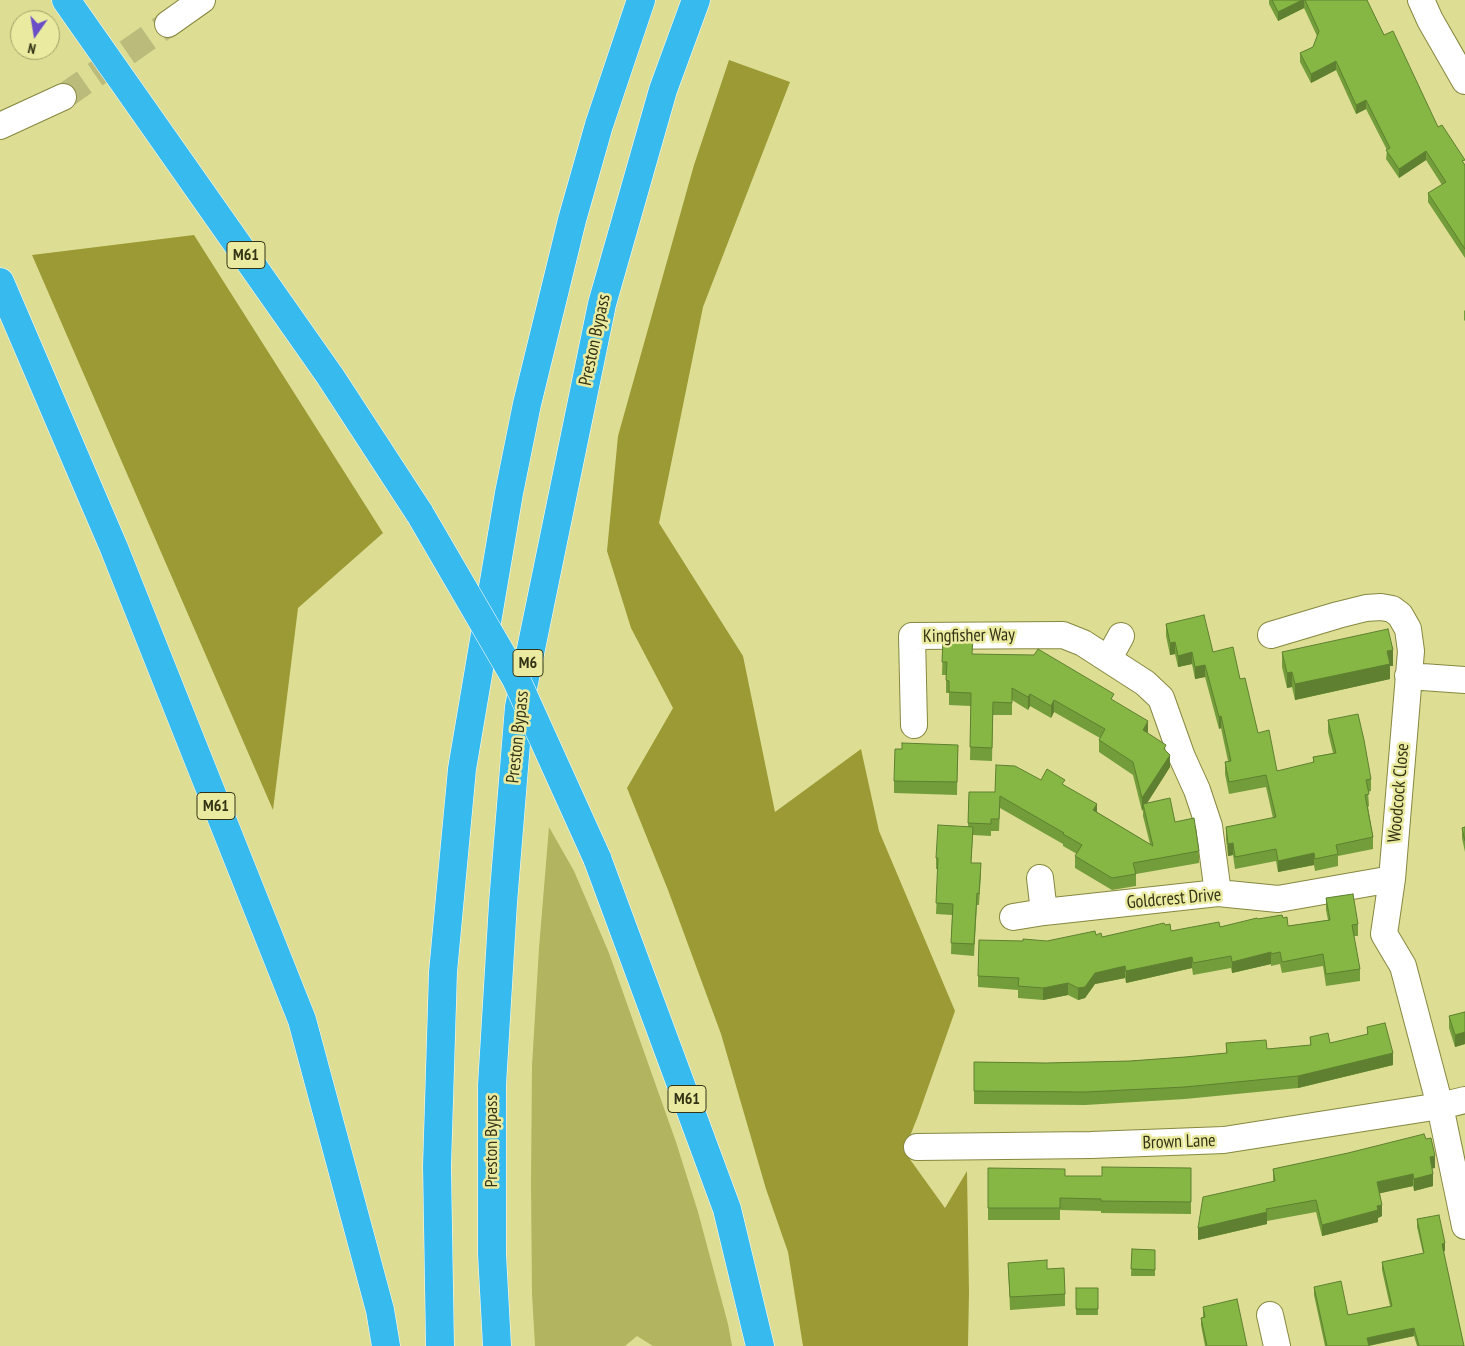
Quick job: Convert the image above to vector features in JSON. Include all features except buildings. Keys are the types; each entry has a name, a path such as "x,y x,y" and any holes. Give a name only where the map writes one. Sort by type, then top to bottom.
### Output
{"highway":[{"name":"M61","path":"66,0 324,368 420,514 516,679 597,858 727,1209 760,1346"},
{"path":"440,1346 437,1166 442,992 462,769 509,493 530,394 599,125 641,0"},
{"name":"Preston Bypass","path":"497,1346 492,1254 492,1085 503,903 519,707 602,304 663,90 696,0"},
{"name":"M61","path":"0,282 114,548 302,1020 380,1310 386,1346"}],"street":[{"path":"168,24 202,0"},
{"path":"1421,0 1430,20 1465,81"},
{"path":"0,126 62,97"},
{"name":"Woodcock Close","path":"1271,635 1338,614 1381,607 1392,609 1400,615 1410,634 1410,664 1392,879 1384,934 1403,966 1440,1106"},
{"name":"Kingfisher Way","path":"914,725 912,636 1063,635 1083,643 1115,647 1145,683 1161,698 1209,826 1218,893"},
{"path":"1410,664 1465,680"},
{"path":"1040,878 1044,912"},
{"name":"Goldcrest Drive","path":"1013,917 1218,893 1278,899 1392,879"},
{"name":"Brown Lane","path":"916,1147 1091,1145 1224,1140 1440,1106 1465,1100"},
{"path":"1440,1106 1465,1226"},
{"path":"1270,1315 1277,1346"}],"shaded area":[{"path":"729,60 790,82 703,307 659,523 743,656 775,812 861,749 879,831 955,1011 904,1151 945,1208 967,1171 968,1346 803,1346 788,1252 766,1189 721,1034 668,890 627,788 673,708 631,628 607,551 618,436 694,165"},
{"path":"194,235 383,533 298,608 273,810 32,255"},
{"path":"549,827 574,871 609,953 676,1142 698,1212 728,1324 732,1346 653,1346 637,1336 625,1346 535,1346 532,1294 532,1066"}],"tunnel":[{"path":"63,97 168,24"}]}
